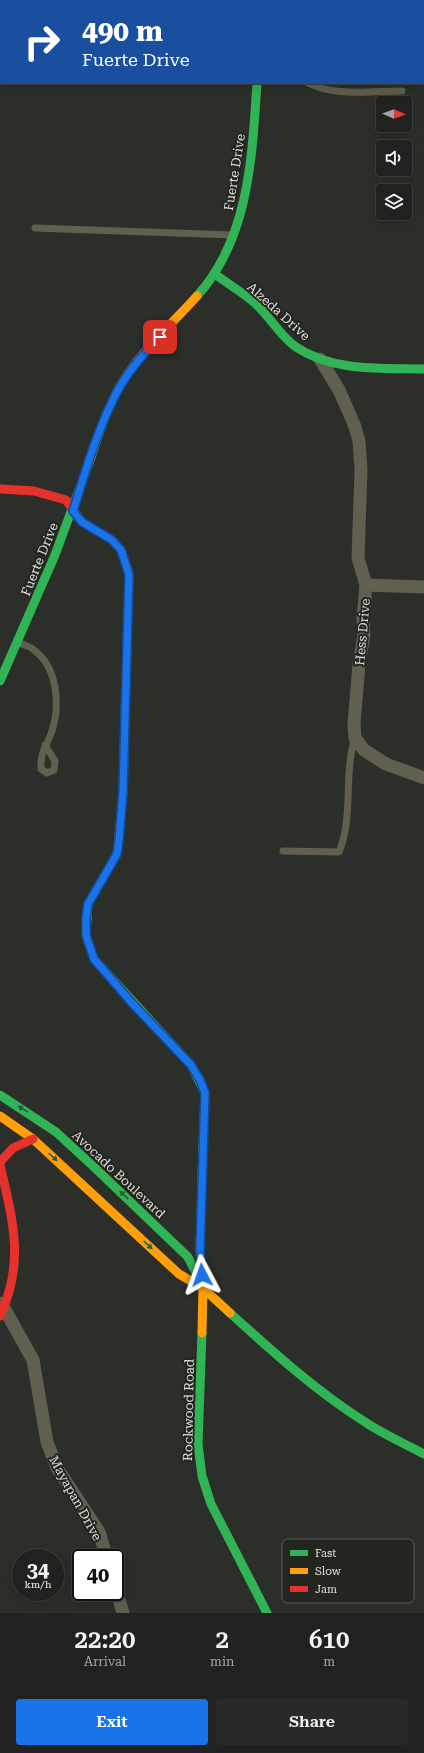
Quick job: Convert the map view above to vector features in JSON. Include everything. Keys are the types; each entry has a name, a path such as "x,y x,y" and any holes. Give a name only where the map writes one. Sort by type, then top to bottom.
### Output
{"street":[{"name":"Fuerte Drive","path":"0,681 43,587 73,511 97,438 120,387 150,347 200,293 215,274 234,235 245,197 251,163 257,84"},
{"name":"Alzeda Drive","path":"215,274 258,306 296,348 320,360 353,366 424,369"},
{"name":"Hess Drive","path":"320,360 339,390 354,424 359,441 361,470 358,558 366,585 363,619 364,635 359,664 354,724 355,738"},
{"name":"Rockwood Road","path":"0,489 34,491 66,500 82,522 112,540 121,550 129,574 123,792 119,840 117,854 88,904 86,935 94,959 132,1003 191,1065 200,1080 205,1093 200,1251 203,1288 198,1444 202,1476 214,1510 267,1613"},
{"path":"366,585 424,587"},
{"path":"355,738 364,750 386,764 424,778"},
{"name":"Avocado Boulevard","path":"0,1095 25,1110 56,1132 100,1172 188,1256 203,1288"},
{"name":"Avocado Boulevard","path":"0,1116 33,1139 179,1274 203,1288 296,1372 366,1423 424,1454"},
{"path":"0,1162 13,1148 33,1139"},
{"path":"0,1165 13,1226 17,1256 13,1286 2,1309"},
{"name":"Mayapan Drive","path":"2,1309 33,1360 47,1442 57,1468 99,1532 104,1549"},
{"path":"120,1601 123,1613"}],"lane":[{"path":"310,84 316,87 342,91 402,91"},
{"path":"35,228 234,235"},
{"path":"17,642 34,649 40,655 53,678 56,699 52,731 45,745"},
{"path":"283,851 339,852 345,837 350,753 355,738"}],"traffic: fast":[{"path":"197,296 214,274 228,249 238,223 250,168 257,84"},
{"path":"215,274 254,302 291,343 310,355 326,361 358,367 424,369"},
{"path":"0,681 55,555 89,463"},
{"path":"118,847 117,854 88,904 86,935 94,959 191,1065 205,1093 203,1145"},
{"path":"0,1095 56,1132 94,1167 188,1257 199,1279"},
{"path":"230,1313 329,1397 372,1426 424,1454"},
{"path":"202,1333 198,1444 202,1476 211,1504 267,1613"}],"traffic: slow":[{"path":"89,463 107,413 121,384 147,349 197,296"},
{"path":"118,847 123,792 128,609"},
{"path":"0,1116 33,1139 179,1274 203,1288 230,1313"},
{"path":"202,1333 203,1288 200,1251 203,1145"}],"traffic: jam":[{"path":"0,489 34,491 66,500 82,522 112,540 121,550 129,574 128,609"},
{"path":"0,1162 13,1148 33,1139"},
{"path":"0,1165 9,1205 14,1241 12,1278 8,1296 0,1316"}],"route":[{"path":"160,337 150,347 120,387 114,398 97,438 73,511 82,522 112,540 121,550 126,561 129,574 123,792 119,840 117,854 88,904 85,926 90,951 94,959 132,1003 191,1065 200,1080 205,1093 200,1251 202,1275"}]}
